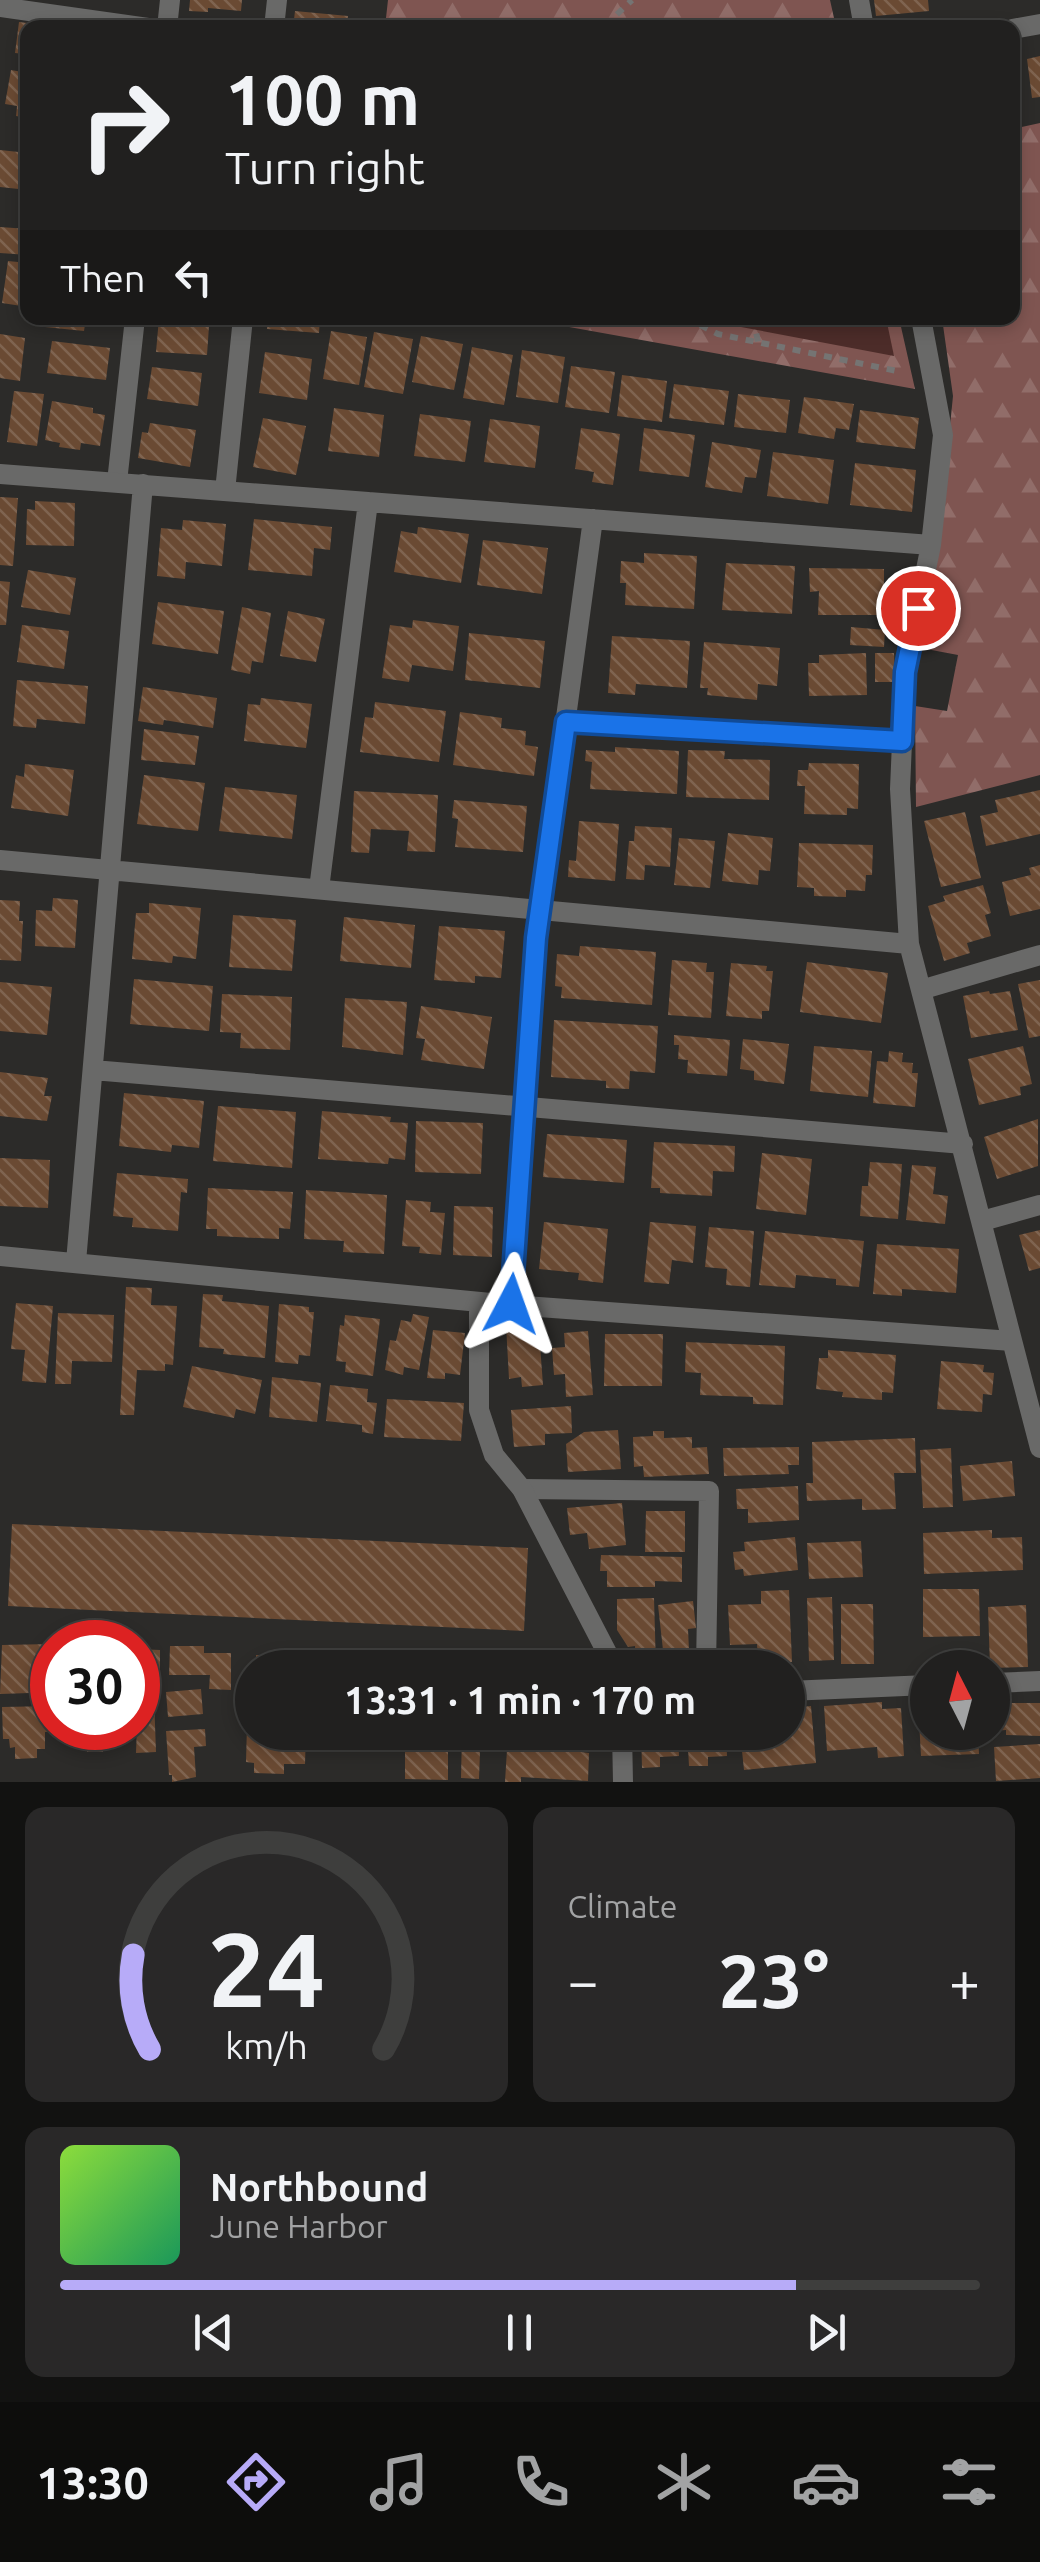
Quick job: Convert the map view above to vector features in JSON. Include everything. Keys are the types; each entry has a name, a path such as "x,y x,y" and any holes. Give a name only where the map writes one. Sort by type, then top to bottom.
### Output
{"street":[{"path":"0,7 92,20"},
{"path":"117,482 134,325"},
{"path":"224,491 242,325"},
{"path":"922,325 943,435 931,544 905,672 900,788 909,944 924,989 1040,1448"},
{"path":"0,474 931,544"},
{"path":"76,1262 143,484"},
{"path":"319,889 368,502"},
{"path":"511,1304 540,910 593,518"},
{"path":"566,722 902,741"},
{"path":"0,860 909,944"},
{"path":"924,989 1040,954"},
{"path":"93,1070 963,1144"},
{"path":"982,1221 1040,1204"},
{"path":"0,1256 479,1302 1012,1341"},
{"path":"479,1302 480,1410 494,1455 522,1489 606,1650"},
{"path":"522,1489 710,1491 706,1650"},
{"path":"1010,1682 1040,1681"},
{"path":"805,1689 910,1686"},
{"path":"622,1750 623,1782"}],"path":[{"path":"613,20 632,0"},
{"path":"700,325 718,334 932,378"},
{"path":"754,325 758,342"}],"green space":[{"path":"388,0 830,0 834,20 386,20"},
{"path":"1040,123 1040,775 916,807 915,706 947,711 958,655 921,648 933,596 953,396 943,325 1020,325 1020,127"},
{"path":"558,325 901,325 915,389"}],"shaded area":[{"path":"737,325 887,325 894,356"}],"building":[{"path":"190,0 242,0 241,11 189,11"},
{"path":"874,0 928,0 929,11 876,16"},
{"path":"295,11 348,16 348,20 294,20"},
{"path":"19,22 20,22 20,54 15,53"},
{"path":"1040,56 1040,97 1032,98 1027,59"},
{"path":"11,70 20,72 20,117 16,116 17,106 5,104"},
{"path":"0,150 20,152 20,189 0,187"},
{"path":"0,227 20,228 20,254 0,253"},
{"path":"8,261 20,262 20,306 2,303"},
{"path":"45,325 85,325 84,331"},
{"path":"158,325 209,326 207,355 156,352"},
{"path":"267,325 320,325 319,333 267,329"},
{"path":"331,331 367,337 359,385 323,379"},
{"path":"374,332 413,339 403,394 364,387"},
{"path":"0,334 25,338 20,381 0,378"},
{"path":"421,336 463,344 454,390 412,382"},
{"path":"52,341 110,348 106,380 47,373"},
{"path":"472,347 513,355 504,405 463,398"},
{"path":"522,350 565,357 558,403 516,397"},
{"path":"265,352 312,359 307,400 259,393"},
{"path":"571,366 615,372 609,413 565,407"},
{"path":"152,367 202,373 198,406 147,399"},
{"path":"622,375 667,381 662,422 617,416"},
{"path":"674,384 729,391 724,425 669,418"},
{"path":"14,391 44,394 37,446 7,442"},
{"path":"738,394 790,400 786,433 734,427"},
{"path":"804,397 854,404 849,430 836,428 834,439 798,433"},
{"path":"52,401 93,408 93,413 105,415 100,446 81,443 80,450 45,440"},
{"path":"334,408 384,415 379,457 328,451"},
{"path":"860,410 919,418 915,449 856,442"},
{"path":"420,414 471,421 465,462 414,456"},
{"path":"263,418 306,426 296,475 253,467"},
{"path":"490,419 540,426 535,468 484,462"},
{"path":"150,423 196,430 190,467 138,458 142,432 148,433"},
{"path":"581,428 620,434 613,485 592,482 594,472 575,469"},
{"path":"644,428 695,435 689,477 639,471"},
{"path":"712,442 761,450 756,478 745,477 742,493 705,487"},
{"path":"773,452 834,460 828,504 767,496"},
{"path":"855,463 916,470 912,512 850,505"},
{"path":"0,497 18,498 13,566 0,565"},
{"path":"35,501 75,503 74,546 26,545 27,509 35,510"},
{"path":"254,519 332,527 330,550 314,548 312,576 248,570"},
{"path":"183,520 226,524 222,566 186,562 185,579 157,576 161,528 182,530"},
{"path":"418,527 469,534 461,583 394,572 401,531 417,534"},
{"path":"483,540 548,548 542,594 477,585"},
{"path":"644,553 697,556 694,609 625,605 621,561 644,563"},
{"path":"726,563 795,566 792,614 722,610"},
{"path":"809,568 884,569 884,615 818,615 819,591 810,592"},
{"path":"28,570 76,578 70,615 21,607"},
{"path":"0,581 10,582 6,625 0,625"},
{"path":"158,602 224,611 218,654 152,644"},
{"path":"242,607 271,613 263,663 252,661 250,674 231,670"},
{"path":"288,611 325,619 316,662 280,656"},
{"path":"413,620 459,626 453,671 412,665 409,682 382,678 390,625 412,628"},
{"path":"22,625 69,631 64,669 17,662"},
{"path":"851,627 885,630 884,647 850,645"},
{"path":"469,633 545,641 540,688 465,680"},
{"path":"612,636 690,641 687,688 636,684 635,695 608,693"},
{"path":"704,642 780,648 777,686 758,684 757,700 707,695 708,688 700,688"},
{"path":"866,653 867,695 809,696 808,663 819,663 819,655"},
{"path":"875,653 894,653 895,682 875,682"},
{"path":"17,680 88,686 85,724 37,719 36,728 13,726"},
{"path":"143,687 217,698 213,728 164,720 163,725 138,721"},
{"path":"261,698 312,704 306,748 244,741 248,704 260,705"},
{"path":"375,702 446,711 439,762 360,752 365,717 373,718"},
{"path":"460,712 502,718 501,728 526,731 525,745 538,747 534,776 453,765"},
{"path":"144,729 199,736 195,765 141,760"},
{"path":"615,747 679,751 677,794 590,789 592,762 585,761 586,750 615,752"},
{"path":"688,750 725,751 724,759 770,760 769,800 686,797"},
{"path":"809,763 859,764 858,809 847,808 847,815 804,814 805,786 797,786 798,770 808,770"},
{"path":"25,764 74,770 68,816 11,808 16,775 24,777"},
{"path":"144,775 205,783 198,831 137,824"},
{"path":"225,787 297,795 292,839 219,831"},
{"path":"1040,790 1040,834 986,846 980,816 998,812 995,800"},
{"path":"354,791 438,795 435,852 407,851 409,831 371,829 369,853 351,852"},
{"path":"454,800 527,806 523,852 455,847 458,819 452,818"},
{"path":"965,812 981,878 941,887 924,821"},
{"path":"579,821 619,824 615,881 568,877 569,860 576,861"},
{"path":"635,826 672,828 670,867 645,865 644,880 626,879 629,841 634,841"},
{"path":"728,833 773,838 770,871 759,870 758,885 722,881"},
{"path":"679,838 715,841 710,888 674,885"},
{"path":"799,843 873,845 872,875 866,875 865,891 846,890 846,897 814,896 814,888 797,887"},
{"path":"1040,865 1040,909 1010,916 1002,882 1031,875 1029,868"},
{"path":"983,885 991,913 985,915 991,936 967,943 970,953 944,961 928,906 945,901 943,896"},
{"path":"53,898 78,900 75,948 35,946 36,910 52,911"},
{"path":"0,900 20,901 21,961 0,960"},
{"path":"149,903 201,908 196,959 173,956 172,963 132,959 136,913 149,913"},
{"path":"233,915 296,920 292,971 229,967"},
{"path":"344,917 415,925 411,968 340,961"},
{"path":"439,926 505,931 501,978 475,976 475,983 434,980"},
{"path":"580,946 656,952 652,1005 561,998 562,987 555,986 557,954 579,956"},
{"path":"672,960 707,963 706,972 714,972 711,1018 668,1015"},
{"path":"807,962 888,973 881,1023 800,1012"},
{"path":"731,963 767,966 766,971 773,971 769,1011 762,1011 762,1019 726,1016"},
{"path":"134,979 213,986 209,1031 130,1024"},
{"path":"1040,980 1040,1036 1029,1038 1018,984"},
{"path":"0,982 52,987 47,1035 0,1031"},
{"path":"1010,991 1018,1030 971,1038 963,996"},
{"path":"222,994 292,997 290,1050 240,1048 241,1033 220,1032"},
{"path":"345,998 407,1002 403,1055 342,1047"},
{"path":"421,1006 492,1017 484,1069 421,1060 425,1039 416,1038"},
{"path":"554,1020 658,1026 655,1073 630,1071 629,1089 606,1088 606,1081 551,1077"},
{"path":"674,1035 730,1040 727,1076 687,1073 688,1060 678,1059 679,1045 674,1045"},
{"path":"743,1039 789,1044 784,1084 754,1080 754,1071 740,1069"},
{"path":"814,1046 872,1051 868,1097 810,1091"},
{"path":"1023,1046 1032,1084 1020,1087 1021,1095 979,1105 968,1059"},
{"path":"889,1051 903,1053 902,1062 913,1063 912,1073 918,1073 915,1107 873,1103 877,1061 888,1062"},
{"path":"0,1072 48,1078 44,1096 52,1096 47,1121 0,1116"},
{"path":"124,1093 204,1101 199,1148 172,1145 171,1152 119,1146"},
{"path":"218,1106 296,1112 292,1168 213,1161"},
{"path":"322,1111 391,1117 390,1122 408,1123 405,1160 389,1158 388,1164 318,1159"},
{"path":"1038,1119 1038,1166 997,1179 984,1137"},
{"path":"416,1121 483,1123 481,1174 415,1172"},
{"path":"547,1134 627,1140 624,1183 543,1177"},
{"path":"654,1142 735,1146 734,1172 713,1171 712,1196 660,1193 660,1188 651,1188"},
{"path":"762,1153 812,1159 806,1215 756,1209"},
{"path":"0,1158 50,1160 48,1208 0,1206"},
{"path":"870,1162 902,1164 898,1219 860,1216 862,1186 868,1186"},
{"path":"912,1165 936,1167 933,1194 948,1196 945,1224 906,1220"},
{"path":"117,1173 188,1179 187,1193 181,1192 178,1231 132,1227 133,1218 113,1216"},
{"path":"208,1188 293,1192 290,1229 279,1228 279,1239 217,1236 217,1229 206,1229"},
{"path":"306,1190 387,1195 384,1254 343,1252 344,1241 304,1239"},
{"path":"406,1200 431,1202 430,1212 445,1213 441,1255 419,1253 420,1247 402,1246"},
{"path":"454,1206 493,1207 492,1257 453,1255"},
{"path":"544,1222 608,1229 603,1283 578,1280 579,1273 539,1269"},
{"path":"650,1222 696,1226 693,1263 672,1260 669,1284 644,1282"},
{"path":"709,1227 754,1231 750,1287 726,1285 727,1269 705,1267"},
{"path":"1040,1230 1040,1268 1029,1271 1019,1235"},
{"path":"765,1231 864,1241 859,1287 836,1285 836,1279 796,1275 795,1288 759,1285"},
{"path":"877,1244 959,1249 956,1293 902,1289 902,1296 873,1294"},
{"path":"126,1287 152,1288 151,1305 177,1306 173,1365 165,1364 165,1371 137,1370 134,1415 120,1415"},
{"path":"203,1294 223,1295 222,1301 269,1306 265,1358 199,1347"},
{"path":"16,1303 53,1306 46,1383 22,1381 25,1350 11,1349"},
{"path":"279,1304 309,1307 309,1312 314,1312 310,1356 299,1355 298,1364 275,1362"},
{"path":"58,1313 114,1315 112,1362 72,1361 71,1384 55,1384"},
{"path":"413,1314 429,1317 419,1370 404,1367 403,1375 385,1370 390,1340 396,1341 401,1320 411,1322"},
{"path":"345,1315 380,1319 373,1376 345,1372 346,1362 336,1361"},
{"path":"530,1323 531,1332 539,1331 543,1385 522,1387 521,1377 509,1379 506,1325"},
{"path":"433,1330 465,1333 460,1375 445,1373 445,1379 427,1378"},
{"path":"588,1331 593,1395 566,1397 565,1374 554,1375 552,1348 565,1347 564,1333"},
{"path":"605,1334 663,1334 662,1386 604,1386"},
{"path":"686,1342 785,1346 783,1405 753,1404 753,1397 700,1395 701,1373 685,1372"},
{"path":"828,1350 896,1355 893,1393 882,1392 882,1400 842,1397 843,1392 816,1389 819,1358 828,1358"},
{"path":"941,1361 984,1365 983,1372 994,1373 992,1395 983,1394 982,1412 937,1409"},
{"path":"192,1366 262,1380 255,1414 236,1409 234,1418 183,1407"},
{"path":"272,1377 321,1383 317,1422 269,1417"},
{"path":"330,1385 368,1389 367,1402 377,1403 373,1434 362,1432 362,1425 326,1421"},
{"path":"387,1399 464,1403 461,1441 384,1437"},
{"path":"571,1406 572,1433 545,1434 545,1445 514,1447 511,1410"},
{"path":"618,1430 621,1469 568,1472 566,1444 584,1432"},
{"path":"653,1431 664,1431 664,1438 692,1437 692,1448 707,1447 709,1474 644,1477 643,1466 634,1467 633,1437 653,1436"},
{"path":"915,1438 916,1473 894,1473 896,1509 862,1510 862,1499 807,1501 806,1483 813,1483 812,1442"},
{"path":"799,1447 799,1465 788,1465 789,1474 724,1476 723,1448"},
{"path":"951,1448 953,1507 923,1508 920,1450"},
{"path":"1012,1461 1015,1496 963,1501 960,1466"},
{"path":"798,1486 799,1520 748,1523 748,1509 737,1509 736,1489"},
{"path":"622,1503 626,1545 589,1549 587,1533 570,1535 567,1508"},
{"path":"646,1511 685,1511 685,1552 645,1552"},
{"path":"12,1524 528,1548 524,1631 8,1606"},
{"path":"992,1530 992,1538 1022,1537 1023,1570 924,1574 923,1533"},
{"path":"795,1537 798,1570 744,1576 743,1569 735,1570 733,1552 745,1551 744,1542"},
{"path":"861,1541 863,1577 809,1579 807,1543"},
{"path":"601,1555 682,1557 682,1582 655,1581 655,1587 607,1587 607,1571 600,1571"},
{"path":"923,1589 979,1589 980,1636 923,1637"},
{"path":"789,1590 792,1650 757,1650 757,1644 730,1645 728,1605 761,1604 761,1591"},
{"path":"832,1597 834,1660 809,1661 807,1598"},
{"path":"654,1598 656,1650 628,1647 617,1630 617,1599"},
{"path":"693,1601 696,1628 688,1629 689,1650 663,1650 658,1605"},
{"path":"841,1604 873,1604 874,1664 841,1664"},
{"path":"1026,1605 1028,1667 1010,1667 1010,1650 989,1650 988,1607"},
{"path":"30,1644 30,1693 0,1694 2,1645"},
{"path":"170,1646 204,1646 204,1653 231,1653 231,1690 209,1689 210,1675 169,1675"},
{"path":"201,1689 203,1714 168,1717 166,1692"},
{"path":"882,1702 882,1709 901,1708 904,1756 878,1758 877,1747 827,1751 824,1706"},
{"path":"1010,1703 1040,1703 1040,1736 1010,1735"},
{"path":"30,1706 30,1750 37,1750 37,1758 15,1759 15,1747 10,1748 9,1739 3,1739 2,1707"},
{"path":"811,1706 816,1763 744,1770 742,1750 805,1750 805,1707"},
{"path":"205,1729 206,1746 194,1747 196,1777 172,1782 166,1731"},
{"path":"1040,1744 1040,1778 996,1781 994,1750 1010,1750 1010,1746"},
{"path":"246,1750 305,1750 305,1764 284,1764 284,1774 254,1773 254,1763 246,1762"},
{"path":"405,1750 448,1750 448,1780 405,1779"},
{"path":"462,1750 499,1750 480,1752 479,1779 461,1778"},
{"path":"507,1750 589,1753 588,1781 521,1777 521,1782 505,1782"},
{"path":"642,1750 679,1750 679,1756 660,1757 660,1767 642,1768"},
{"path":"688,1750 727,1750 727,1756 708,1757 708,1766 689,1766"},
{"path":"921,1750 979,1750 979,1754 921,1756"}],"route":[{"path":"511,1304 536,938 566,722 902,741 905,672 918,608"}]}
